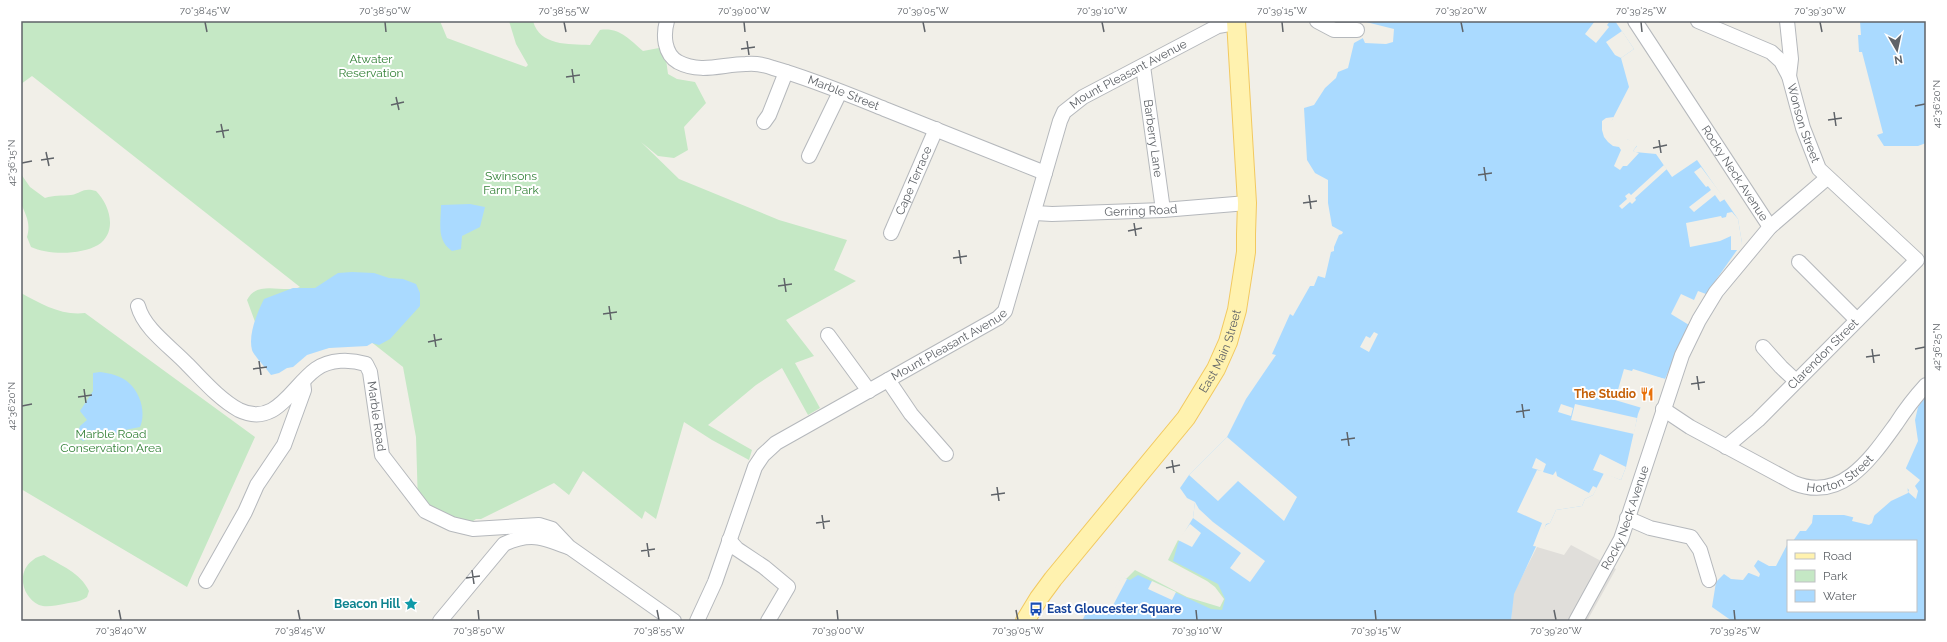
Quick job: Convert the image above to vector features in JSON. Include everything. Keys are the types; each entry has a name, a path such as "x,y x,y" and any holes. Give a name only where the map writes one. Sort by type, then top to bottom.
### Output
{"main road":[{"name":"East Main Street","path":"1025,621 1053,579 1186,418 1216,369 1228,342 1237,310 1246,252 1247,203 1236,22"}],"street":[{"name":"Marble Street","path":"667,21 665,33 666,47 670,55 678,62 690,67 707,69 758,64 786,72 936,129 1045,173"},
{"path":"1317,21 1334,30 1356,30"},
{"name":"Rocky Neck Avenue","path":"1576,621 1612,558 1621,539 1682,355 1699,320 1716,292 1770,228 1634,21"},
{"name":"Wonson Street","path":"1698,21 1771,52 1781,61 1789,76 1814,158 1819,169 1917,260"},
{"path":"1787,21 1791,59 1789,76"},
{"name":"Mount Pleasant Avenue","path":"697,621 715,582 755,466 763,455 776,443 998,318 1005,311 1064,112 1078,100 1218,26 1236,22"},
{"name":"Barberry Lane","path":"1143,66 1163,210"},
{"path":"764,122 769,114 786,72"},
{"path":"809,156 840,92"},
{"name":"Cape Terrace","path":"891,233 936,129"},
{"path":"1770,228 1827,178"},
{"name":"Gerring Road","path":"1035,213 1052,214 1163,210 1247,203"},
{"name":"Clarendon Street","path":"1726,447 1758,420 1917,260"},
{"path":"1800,262 1857,320"},
{"name":"Marble Road","path":"138,306 140,313 149,326 221,397 239,410 255,414 264,413 274,409 289,397 316,369 332,362 356,361 366,364 370,372 382,455 425,511 452,524 473,529 539,525 552,528 569,547 674,621"},
{"path":"828,335 869,391"},
{"path":"1764,347 1781,367 1796,381"},
{"path":"888,380 911,414 946,454"},
{"path":"206,582 245,512 257,485 284,445 304,390 303,382"},
{"name":"Horton Street","path":"1726,447 1805,488 1826,487 1849,478 1864,465 1926,384"},
{"path":"1663,409 1726,447"},
{"path":"1628,518 1650,528 1691,537 1700,550 1709,580"},
{"path":"440,621 504,544 514,540 534,536 569,547"},
{"path":"729,540 737,549 764,567 788,587 768,621"}],"shaded area":[{"path":"1571,545 1616,569 1587,621 1511,621 1513,594 1537,547 1564,555"}],"green space":[{"path":"21,21 440,21 447,38 526,67 528,65 516,44 509,21 533,21 542,35 548,39 564,44 590,45 600,30 613,30 628,38 643,51 659,48 665,52 668,74 677,79 695,82 706,103 684,127 688,150 674,158 658,156 641,142 679,179 779,220 847,240 834,270 856,281 786,320 814,356 795,363 820,408 808,415 782,368 756,385 708,425 752,450 749,460 712,440 684,422 656,519 645,511 642,519 583,471 569,495 554,483 470,523 418,505 416,437 403,367 370,341 310,351 290,367 280,368 258,330 247,300 251,294 257,290 271,288 294,289 300,287 32,76 21,84"},
{"path":"21,174 30,187 45,198 71,195 85,190 96,191 105,204 110,218 110,226 104,240 98,245 83,251 64,253 38,250 31,247 27,237 27,220 20,200"},
{"name":"Marble Road Conservation Area","path":"21,293 44,305 60,311 68,313 85,313 255,437 187,587 21,489"},
{"path":"1178,540 1190,546 1229,587 1221,619 1126,579 1135,570 1187,597 1220,607 1224,599 1215,587 1207,581 1168,560"},
{"path":"44,555 70,570 81,579 89,591 87,597 76,602 48,606 39,605 33,601 28,596 23,584 24,571 34,559"}],"water":[{"path":"1354,21 1615,21 1634,49 1621,58 1629,87 1612,120 1605,123 1614,142 1627,139 1637,146 1633,151 1656,154 1672,177 1697,160 1738,219 1742,243 1706,294 1698,291 1694,300 1681,294 1671,314 1689,325 1665,379 1653,376 1638,414 1626,467 1621,480 1604,473 1593,495 1585,499 1582,506 1556,510 1550,523 1546,525 1514,594 1511,621 1082,621 1090,605 1102,611 1122,577 1130,580 1138,575 1211,609 1222,610 1225,599 1218,584 1173,561 1178,543 1193,518 1195,502 1187,498 1180,488 1189,475 1227,437 1246,399 1276,355 1272,354 1290,314 1293,316 1310,286 1314,286 1318,276 1325,278 1331,252 1334,251 1339,235 1343,232 1332,226 1328,203 1328,180 1315,173 1307,160 1304,108 1314,105 1325,88 1336,78 1338,72 1348,68 1354,43 1363,38 1366,41 1390,40 1391,31"},
{"path":"1860,21 1926,21 1926,143 1918,146 1884,146 1877,135 1883,133 1862,52 1859,52 1858,35 1861,35"},
{"path":"470,204 485,207 480,227 462,236 461,249 452,251 447,247 441,236 441,205"},
{"path":"338,273 374,273 389,278 403,279 416,284 420,293 420,306 390,339 379,345 372,343 367,346 329,348 307,355 293,367 271,375 253,353 251,344 254,324 264,299 293,288 315,288"},
{"path":"100,372 119,377 133,387 141,404 142,422 140,427 125,430 110,438 94,436 83,441 77,436 80,426 87,420 80,411 93,391 93,373"},
{"path":"1926,396 1926,621 1732,621 1712,607 1716,582 1724,574 1749,573 1759,577 1760,574 1754,566 1758,560 1769,566 1776,566 1787,545 1787,612 1917,612 1917,540 1794,540 1800,531 1806,531 1812,523 1813,515 1844,515 1868,521 1891,501 1908,493 1906,468 1918,441 1915,420 1918,407"}],"pier":[{"path":"1362,21 1394,29 1393,42 1386,44 1365,43 1362,36 1367,39 1389,40 1390,33 1353,22"},
{"path":"1595,21 1610,21 1607,25 1609,27 1596,43 1585,34"},
{"path":"1622,31 1634,49 1621,58 1615,55 1606,42"},
{"path":"1614,117 1608,124 1611,134 1615,140 1625,138 1638,144 1633,151 1639,153 1627,166 1623,166 1620,170 1614,166 1621,150 1619,147 1613,146 1608,142 1604,137 1602,130 1602,121 1606,118"},
{"path":"1664,165 1667,169 1635,198 1636,200 1632,204 1630,202 1622,209 1619,206 1627,199 1625,196 1629,193 1631,195"},
{"path":"1701,167 1725,199 1720,202 1715,195 1694,212 1689,207 1711,190 1708,186 1706,187 1694,172"},
{"path":"1732,212 1738,219 1742,243 1740,250 1731,250 1731,236 1720,241 1690,247 1686,223 1721,216 1722,218 1726,217 1727,213"},
{"path":"1374,332 1378,334 1369,352 1360,347 1366,336 1370,338"},
{"path":"1624,369 1632,371 1633,369 1665,379 1665,381 1654,378 1642,408 1615,400"},
{"path":"1561,404 1573,408 1571,416 1558,412"},
{"path":"1575,404 1637,418 1634,434 1571,420"},
{"path":"1227,437 1297,497 1284,521 1238,481 1218,501 1189,475"},
{"path":"1600,454 1626,467 1621,480 1593,470"},
{"path":"1536,458 1546,464 1543,472 1553,475 1556,471 1557,476 1589,493 1593,486 1597,488 1593,495 1585,499 1582,506 1556,510 1550,523 1546,524 1539,547 1533,546 1542,523 1517,512 1537,470 1542,471 1532,468"},
{"path":"1904,467 1920,480 1915,486 1918,491 1916,499 1908,492 1909,490 1905,486"},
{"path":"1195,502 1199,509 1213,522 1265,561 1250,582 1230,568 1241,553 1193,518"},
{"path":"1875,513 1872,523 1869,525 1852,521 1854,515 1868,519"},
{"path":"1190,524 1201,533 1192,547 1178,540"},
{"path":"1725,572 1749,572 1743,580 1731,579 1724,574"},
{"path":"1122,576 1127,579 1110,611 1103,607"},
{"path":"1152,581 1176,592 1172,600 1148,589"}],"place":[{"name":"The Studio","path":"1647,394"},
{"name":"Beacon Hill","path":"411,604"},
{"name":"East Gloucester Square","path":"1036,609"}],"park label":[{"name":"Atwater Reservation","path":"371,66"},
{"name":"Swinsons Farm Park","path":"511,183"}]}
